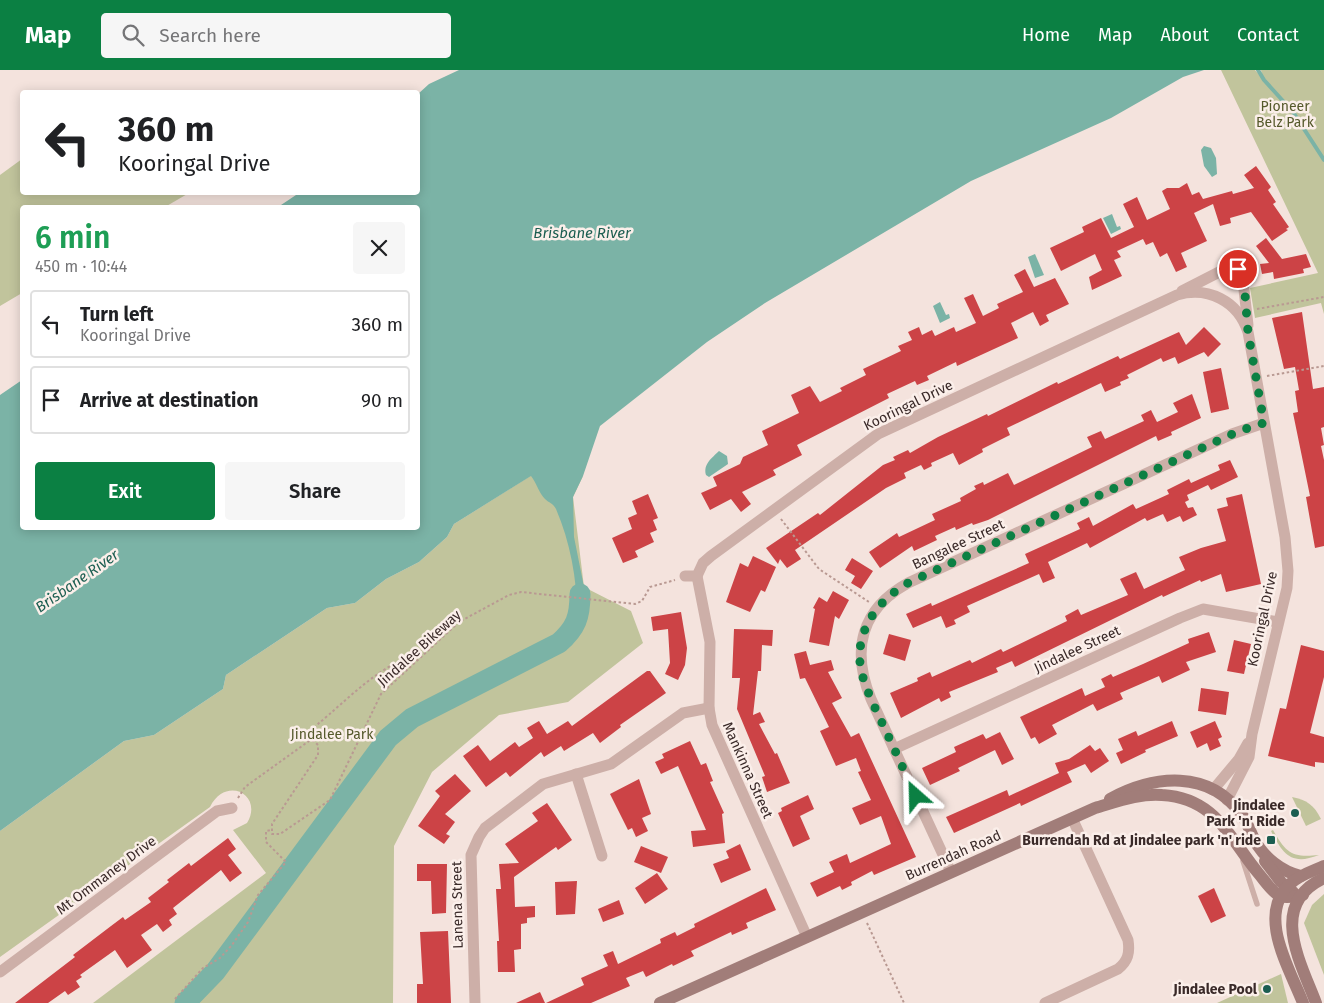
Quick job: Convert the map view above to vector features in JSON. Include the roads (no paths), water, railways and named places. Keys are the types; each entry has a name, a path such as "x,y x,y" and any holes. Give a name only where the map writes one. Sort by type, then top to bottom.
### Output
{"street":[{"name":"Kooringal Drive","path":"691,576 707,560 775,508 878,434 1172,297 1225,269 1234,268 1238,270 1242,278 1255,378 1288,571 1252,734 1243,762 1227,800"},
{"name":"Kooringal Drive","path":"1172,297 1192,292 1216,296 1237,311 1248,332"},
{"name":"Bangalee Street","path":"951,872 868,690 860,665 864,632 877,608 887,597 908,583 1239,431 1264,423"},
{"name":"Mankinna Street","path":"691,576 710,642 709,708 715,733 806,937"},
{"name":"Jindalee Street","path":"894,749 1171,622 1204,609 1278,622"},
{"name":"Lanena Street","path":"475,1003 471,865 474,847 485,828 536,788 548,781 611,764 683,713 709,708"},
{"path":"1207,810 1212,790 1243,762"},
{"path":"576,774 602,856"},
{"path":"1095,808 1129,789 1154,782 1178,780 1212,790 1227,800 1241,814 1284,892 1303,895"},
{"name":"Burrendah Road","path":"660,1003 1095,808 1141,796 1162,795 1183,798 1207,810 1224,825 1240,850 1265,882 1284,892"},
{"path":"1207,810 1227,800"},
{"name":"Mt Ommaney Drive","path":"0,972 217,811 232,808"},
{"path":"1045,1003 1118,969 1126,962 1129,952 1128,940 1072,818"},
{"path":"1255,840 1282,870 1301,876"},
{"path":"1303,1003 1275,929 1274,913 1284,892 1301,876 1324,866"},
{"path":"1316,1003 1291,935 1293,916 1303,895 1324,878"}],"lane":[{"path":"1240,850 1257,904"}],"water":[{"name":"Brisbane River","path":"459,70 1204,70 1183,77 1111,118 971,181 765,303 707,342 600,426 583,476 573,497 574,537 584,587 583,604 577,622 575,579 566,536 554,505 543,497 531,476 454,524 447,537 419,562 386,579 355,603 327,608 226,675 223,689 154,735 124,741 0,831 0,395 20,381 20,530 420,530 420,205 281,205 296,195 420,195 420,92 429,84"},
{"path":"1204,146 1211,148 1216,158 1217,174 1212,177 1204,166 1201,150"},
{"path":"1112,214 1117,227 1120,226 1121,229 1111,234 1103,218"},
{"path":"1035,254 1044,275 1035,278 1028,257"},
{"path":"940,302 946,315 949,314 950,318 940,323 933,306"},
{"path":"719,451 727,456 728,464 709,477 705,471 707,464"}],"waterway":[{"path":"1258,70 1264,80 1293,112 1324,160"},
{"path":"185,1003 215,972 388,738 412,718 559,643 576,622 580,594"}],"place":[{"name":"Jindalee Park 'n' Ride","path":"1295,813"},
{"name":"Burrendah Rd at Jindalee park 'n' ride","path":"1271,840"},
{"name":"Jindalee Pool","path":"1267,989"}],"park label":[{"name":"Pioneer Belz Park","path":"1285,114"},
{"name":"Jindalee Park","path":"332,734"}]}
